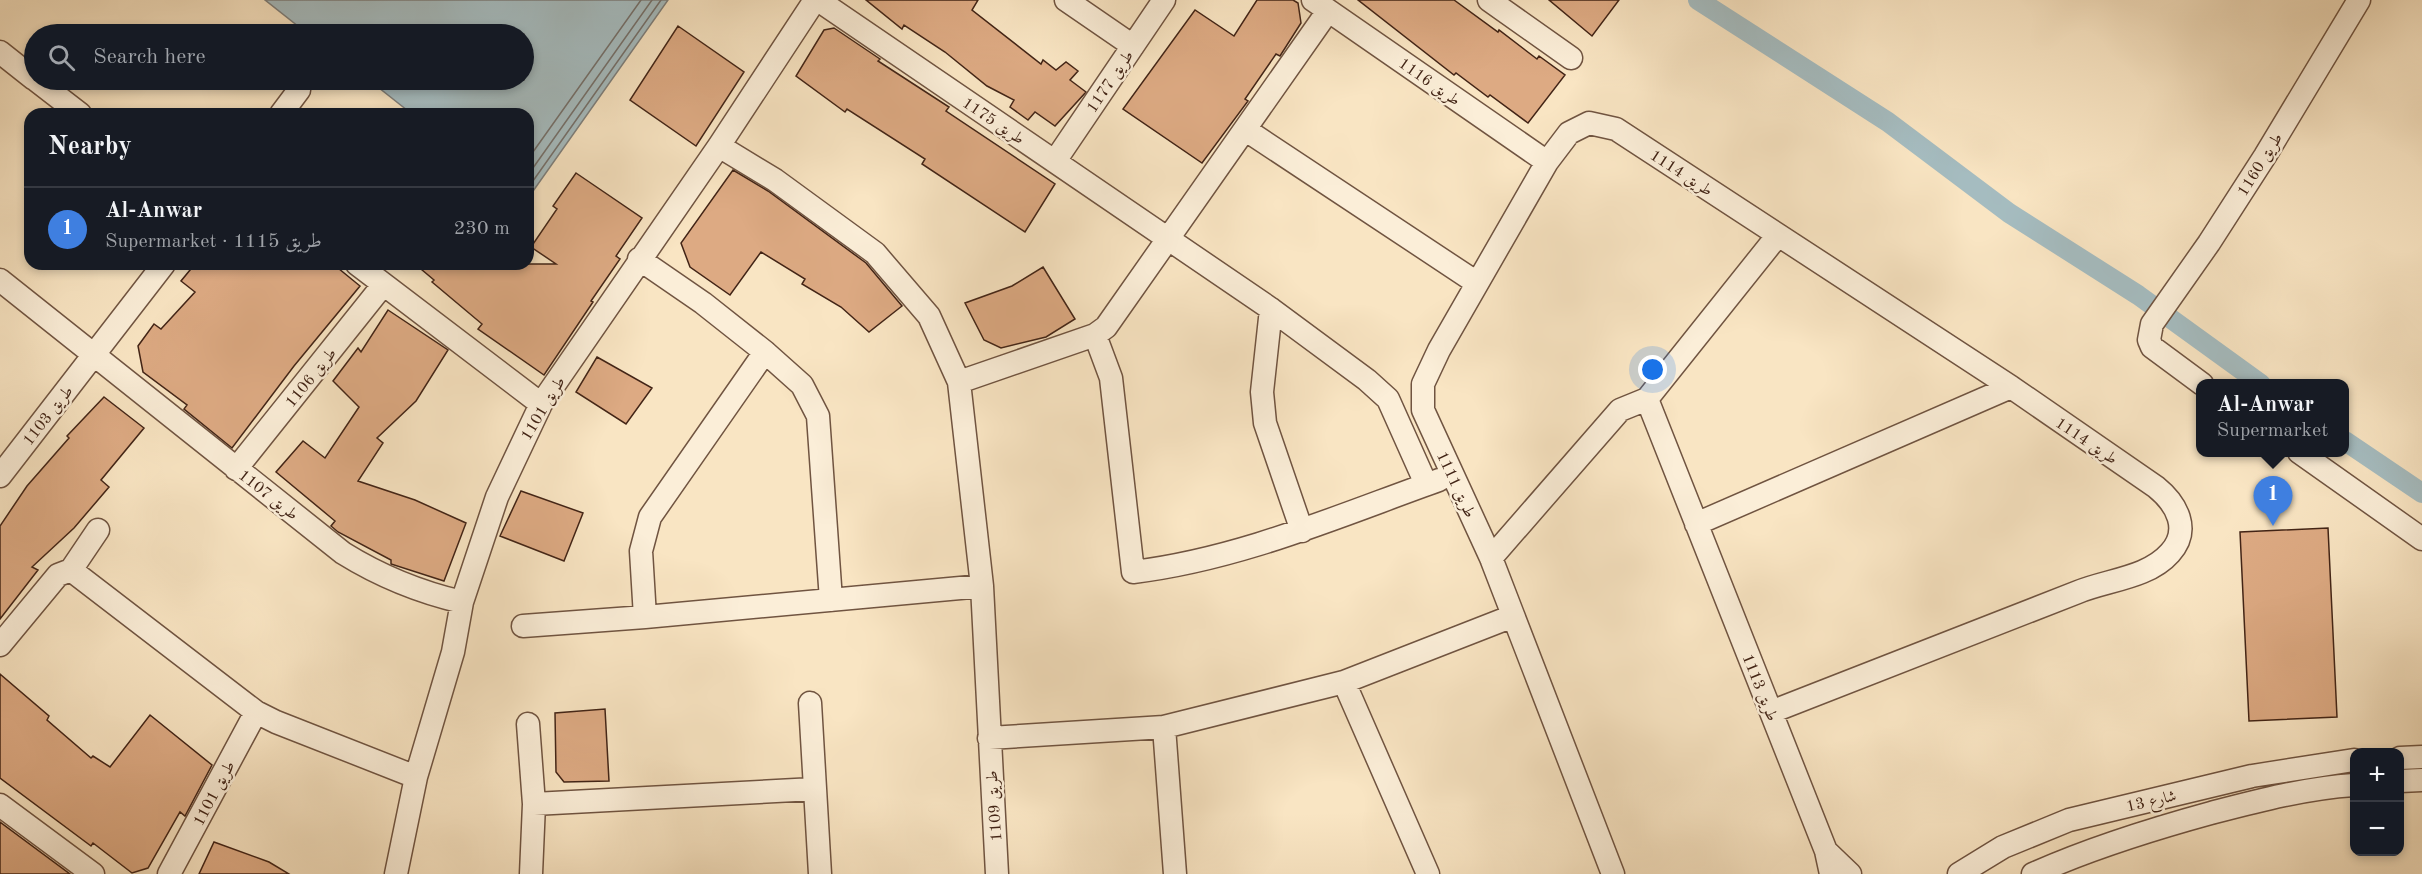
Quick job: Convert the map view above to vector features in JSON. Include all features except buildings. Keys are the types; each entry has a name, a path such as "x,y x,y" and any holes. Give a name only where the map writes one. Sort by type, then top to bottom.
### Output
{"street":[{"name":"طريق 1101","path":"396,874 416,777 453,652 462,602 496,497 541,404 817,0"},
{"name":"طريق 1175","path":"817,0 1272,309 1388,399 1426,484"},
{"path":"1066,0 1133,46"},
{"name":"طريق 1177","path":"1055,161 1164,0"},
{"path":"1489,0 1571,58"},
{"name":"طريق 1160","path":"2196,380 2152,347 2149,331 2152,324 2209,243 2265,156 2359,0"},
{"path":"959,382 1095,334 1115,317 1246,130 1321,5"},
{"name":"طريق 1116","path":"1321,5 1547,162"},
{"path":"0,52 24,71"},
{"path":"49,90 72,108"},
{"path":"285,108 299,90"},
{"name":"طريق 1111","path":"1589,123 1569,133 1547,162 1439,350 1423,384 1422,410 1491,558 1613,874"},
{"name":"طريق 1114","path":"1589,123 1616,129 2011,387 2168,497 2177,509 2181,524 2178,539 2171,552 2156,564 2138,573 2090,587 1770,712"},
{"path":"1246,130 1477,284"},
{"name":"طريق 1109","path":"719,146 775,180 874,253 929,316 959,382 982,586 998,874"},
{"path":"1491,558 1620,410 1647,399 1778,235"},
{"path":"639,259 703,303 765,352 802,385 818,416 831,600"},
{"name":"طريق 1103","path":"0,476 159,270"},
{"path":"364,270 541,404"},
{"path":"0,280 94,355"},
{"name":"طريق 1106","path":"236,469 383,285"},
{"path":"1272,309 1262,392 1265,423 1302,531"},
{"path":"1095,334 1111,378 1133,572 1212,558 1302,531 1453,475"},
{"path":"645,617 641,551 650,516 765,352"},
{"name":"طريق 1107","path":"94,355 343,553 365,567 411,588 462,602"},
{"path":"1696,524 2011,387"},
{"name":"طريق 1113","path":"1647,399 1826,851 1831,874"},
{"path":"2305,457 2422,539"},
{"path":"0,645 58,575 70,570 98,530"},
{"path":"70,570 256,712 416,777"},
{"path":"523,626 982,586"},
{"path":"989,738 1164,727 1344,682 1513,616"},
{"path":"1344,682 1428,874"},
{"path":"810,703 820,874"},
{"name":"طريق 1101","path":"169,874 256,712"},
{"path":"528,723 534,804 531,874"},
{"path":"1164,727 1175,874"},
{"path":"2404,758 2422,757"},
{"name":"شارع 13","path":"1959,874 2003,847 2069,820 2252,776 2350,761"},
{"path":"2404,781 2422,780"},
{"name":"شارع 13","path":"2033,874 2083,851 2163,826 2255,801 2350,786"},
{"path":"534,804 814,789"},
{"path":"0,805 93,874"},
{"name":"طريق 1113","path":"1826,851 1850,874"}],"water":[{"path":"265,0 668,0 534,190 534,108 404,108 382,90 534,90 534,24 295,24"}],"waterway":[{"path":"1698,0 1888,122 2009,213 2138,295 2254,379"},
{"path":"2349,444 2422,493"}],"place":[{"name":"Al-Anwar","path":"2273,526"}]}
